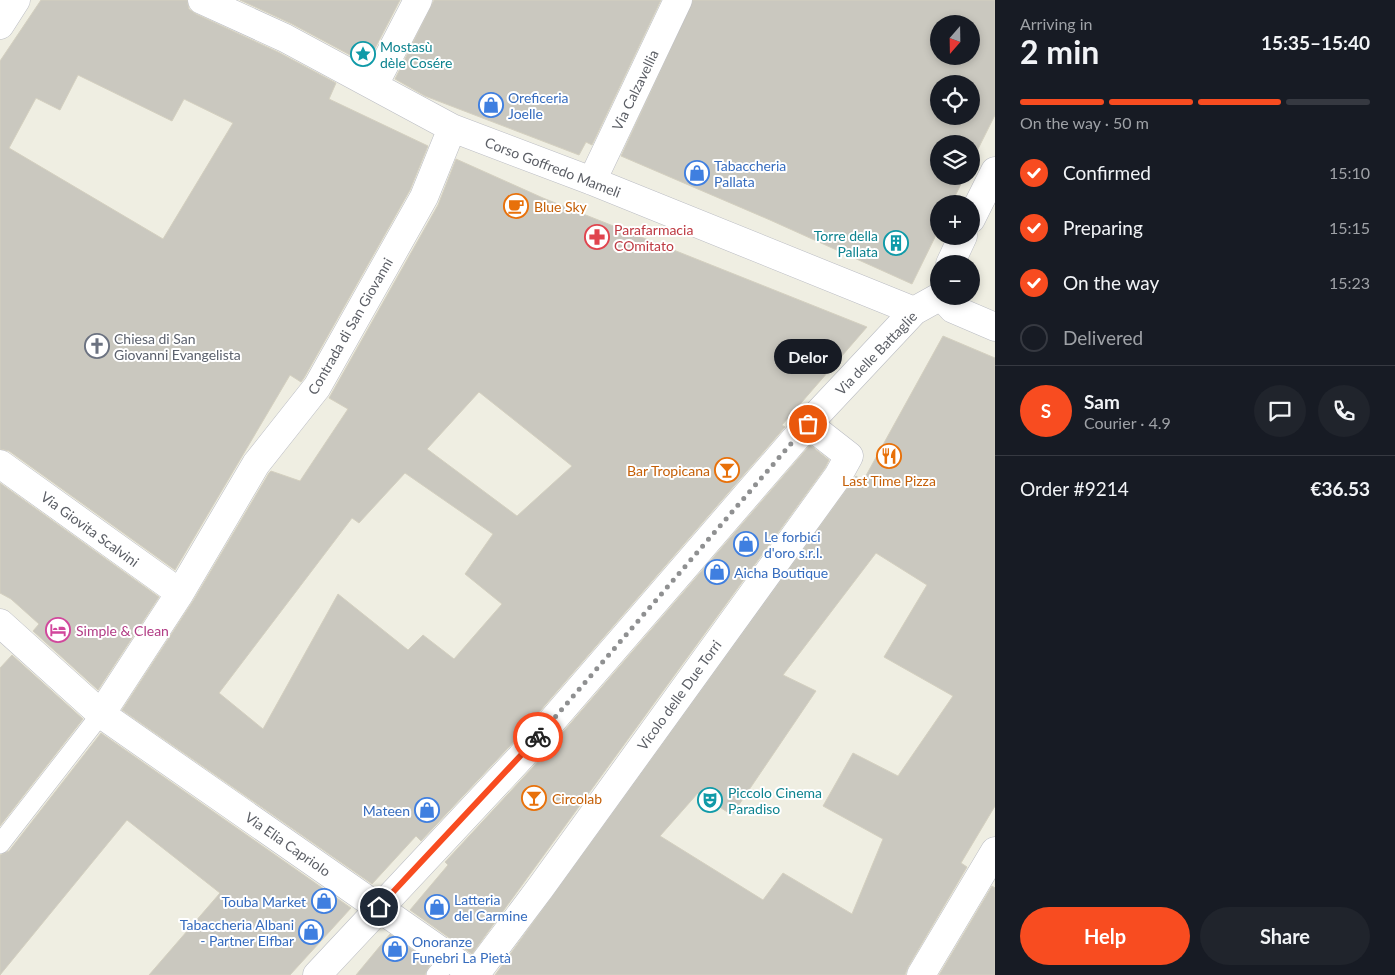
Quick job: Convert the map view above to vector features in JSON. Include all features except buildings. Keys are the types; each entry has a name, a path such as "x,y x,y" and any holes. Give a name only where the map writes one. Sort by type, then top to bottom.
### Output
{"street":[{"path":"0,25 16,0"},
{"name":"Corso Goffredo Mameli","path":"202,0 285,38 378,77 452,128 592,181 914,311"},
{"path":"378,77 418,0"},
{"name":"Via Calzavellia","path":"592,181 678,0"},
{"name":"Contrada di San Giovanni","path":"101,714 180,593 256,464 317,387 424,197 452,128"},
{"path":"980,201 995,171"},
{"name":"Via delle Battaglie","path":"317,975 521,757 808,424 914,311 930,302"},
{"path":"949,305 953,309 995,326"},
{"name":"Vicolo delle Due Torri","path":"475,975 542,887 838,476 849,456 808,424"},
{"name":"Via Giovita Scalvini","path":"0,464 180,593"},
{"name":"Via Elia Capriolo","path":"4,635 101,714 379,907 443,967 475,975"},
{"path":"921,975 995,851"}],"lane":[{"path":"0,844 101,714"}],"way so far":[{"path":"538,737 808,424"}],"place":[{"name":"Mostasù dèle Cosére","path":"363,54"},
{"name":"Oreficeria Joelle","path":"491,105"},
{"name":"Tabaccheria Pallata","path":"697,173"},
{"name":"Blue Sky","path":"516,206"},
{"name":"Parafarmacia COmitato","path":"597,237"},
{"name":"Torre della Pallata","path":"896,243"},
{"name":"Chiesa di San Giovanni Evangelista","path":"97,346"},
{"name":"Delor","path":"808,424"},
{"name":"Last Time Pizza","path":"889,456"},
{"name":"Bar Tropicana","path":"727,470"},
{"name":"Le forbici d'oro s.r.l.","path":"746,544"},
{"name":"Aicha Boutique","path":"717,572"},
{"name":"Simple & Clean","path":"58,630"},
{"name":"Circolab","path":"534,798"},
{"name":"Piccolo Cinema Paradiso","path":"710,800"},
{"name":"Mateen","path":"427,810"},
{"name":"Touba Market","path":"324,901"},
{"name":"Latteria del Carmine","path":"437,907"},
{"name":"Tabaccheria Albani - Partner Elfbar","path":"311,932"},
{"name":"Onoranze Funebri La Pietà","path":"395,949"}],"route":[{"path":"379,907 538,737"}]}
